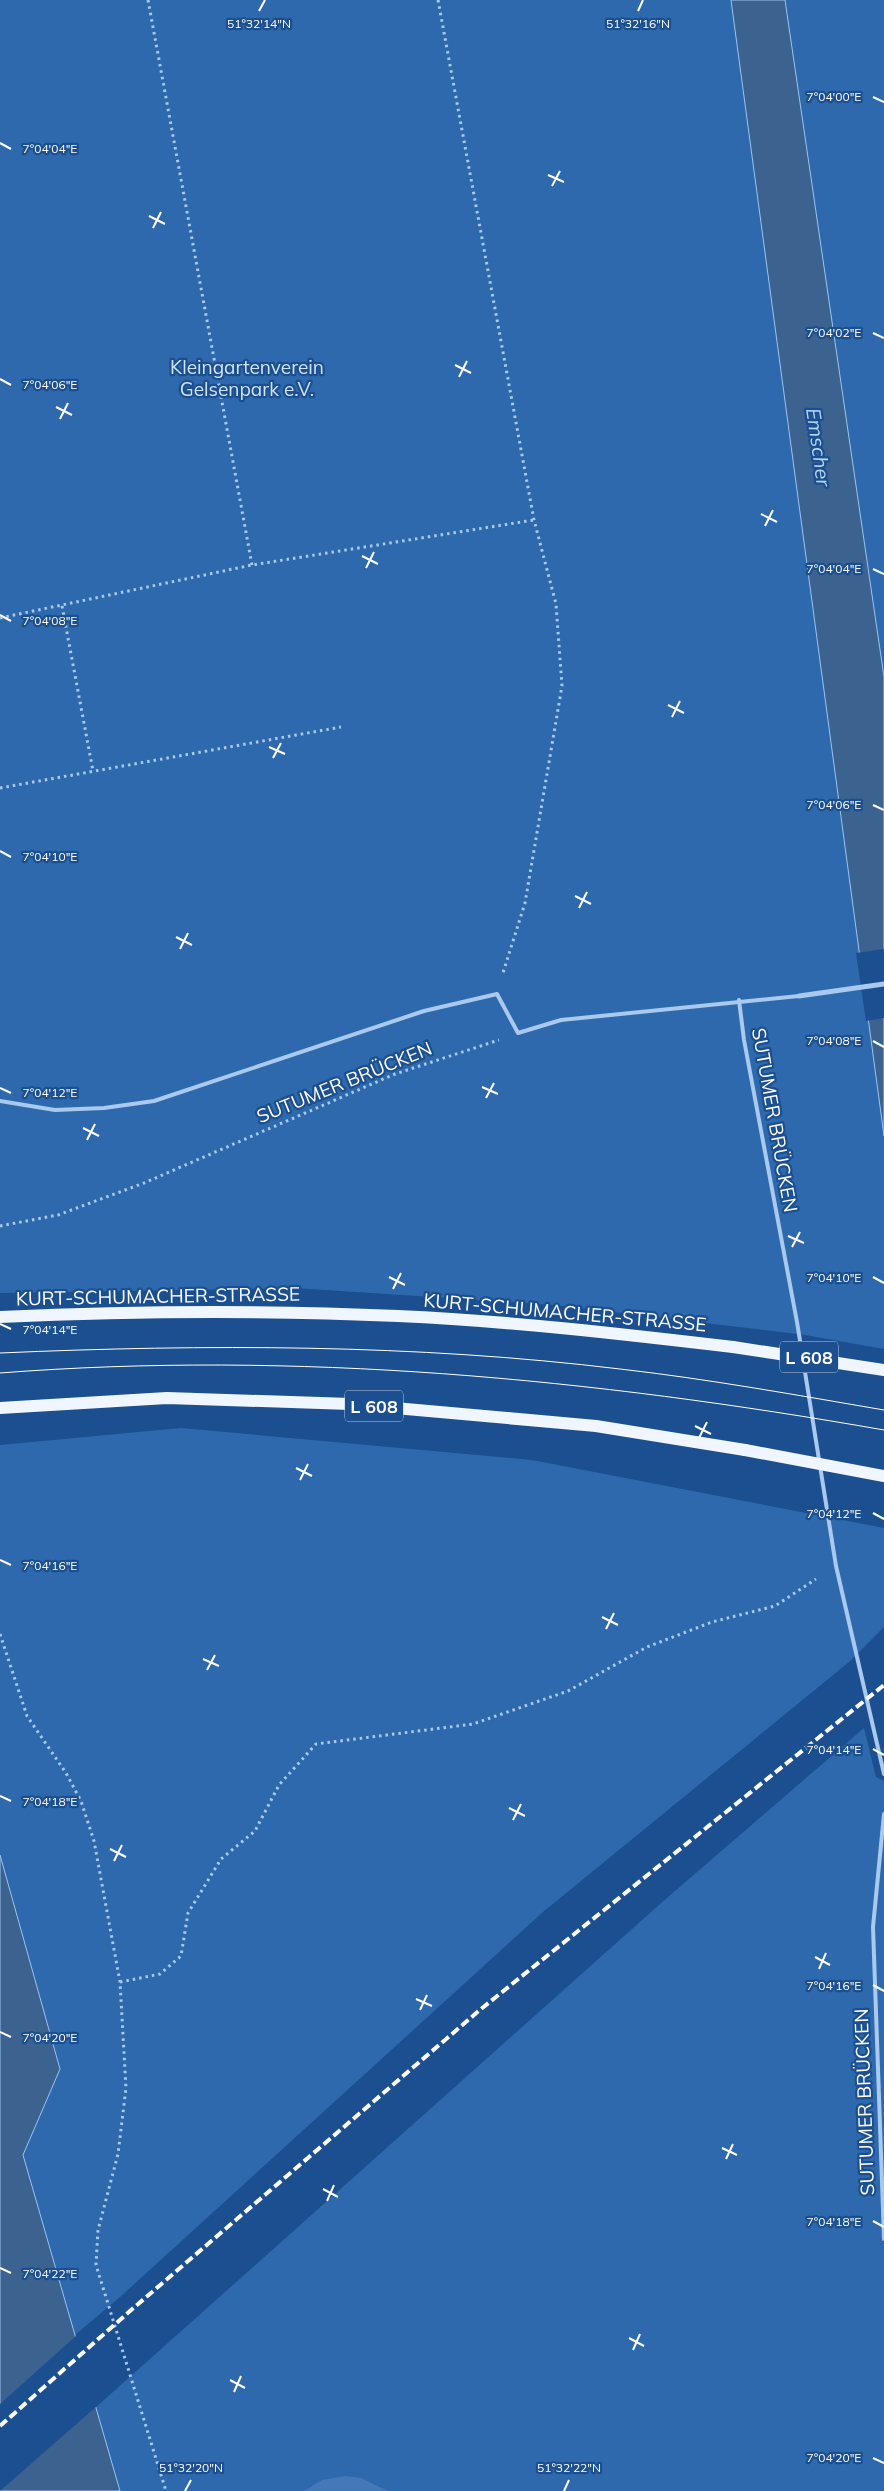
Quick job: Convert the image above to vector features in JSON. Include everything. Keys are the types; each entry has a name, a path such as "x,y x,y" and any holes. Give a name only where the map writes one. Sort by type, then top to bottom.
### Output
{"main road":[{"name":"KURT-SCHUMACHER-STRASSE","path":"0,1317 126,1312 264,1312 400,1316 602,1332 733,1347 884,1370"},
{"name":"L 608","path":"0,1408 167,1398 350,1404 596,1426 745,1450 884,1476"}],"street":[{"name":"SUTUMER BRÜCKEN","path":"799,996 884,984"}],"lane":[{"path":"0,1101 55,1110 104,1108 154,1101 424,1011 497,994 518,1034"},
{"name":"SUTUMER BRÜCKEN","path":"518,1034 561,1020 739,1000 799,996"},
{"name":"SUTUMER BRÜCKEN","path":"739,1000 746,1050 797,1322 836,1566 884,1774"},
{"name":"SUTUMER BRÜCKEN","path":"884,1814 873,1927 884,2239"}],"path":[{"path":"148,0 252,565"},
{"path":"438,0 534,520 556,604 562,686 525,903 511,942 497,994"},
{"path":"0,618 252,565 534,520"},
{"path":"62,606 94,771"},
{"path":"0,788 341,727"},
{"name":"SUTUMER BRÜCKEN","path":"0,1226 58,1215 144,1183 395,1074 518,1034"},
{"path":"120,1982 160,1974 181,1956 188,1913 221,1858 255,1831 279,1785 316,1744 473,1724 568,1691 647,1647 712,1622 775,1606 836,1566"},
{"path":"0,1634 27,1716 66,1773 81,1801 101,1870 120,1982 126,2088 118,2154 98,2230 96,2266 166,2491"}],"green space":[{"name":"Kleingartenverein Gelsenpark e.V.","path":"0,0 884,0 884,1349 805,1335 555,1305 294,1288 0,1293"},
{"path":"181,1428 532,1460 884,1528 884,1627 849,1662 543,1912 120,2297 75,2335 23,2155 60,2069 0,1855 0,1445"},
{"path":"864,1728 876,1777 884,1781 884,2491 120,2491 95,2408 660,1904"}],"water":[{"name":"Emscher","path":"731,0 785,0 884,677 884,1136"},
{"path":"0,1855 60,2069 23,2155 120,2491 0,2491"}],"pier":[{"path":"884,949 884,1018 866,1021 856,953"},
{"path":"77,2335 97,2406 0,2491 0,2404"}],"building":[{"path":"345,2476 361,2478 388,2491 304,2491 322,2480"}],"tram line":[{"path":"0,1353 155,1348 310,1348 465,1355 653,1373 884,1410"},
{"path":"0,1373 111,1367 222,1365 333,1367 443,1374 554,1383 665,1396 884,1430"}],"railway":[{"path":"0,2426 130,2311 481,2009 884,1685"}]}
